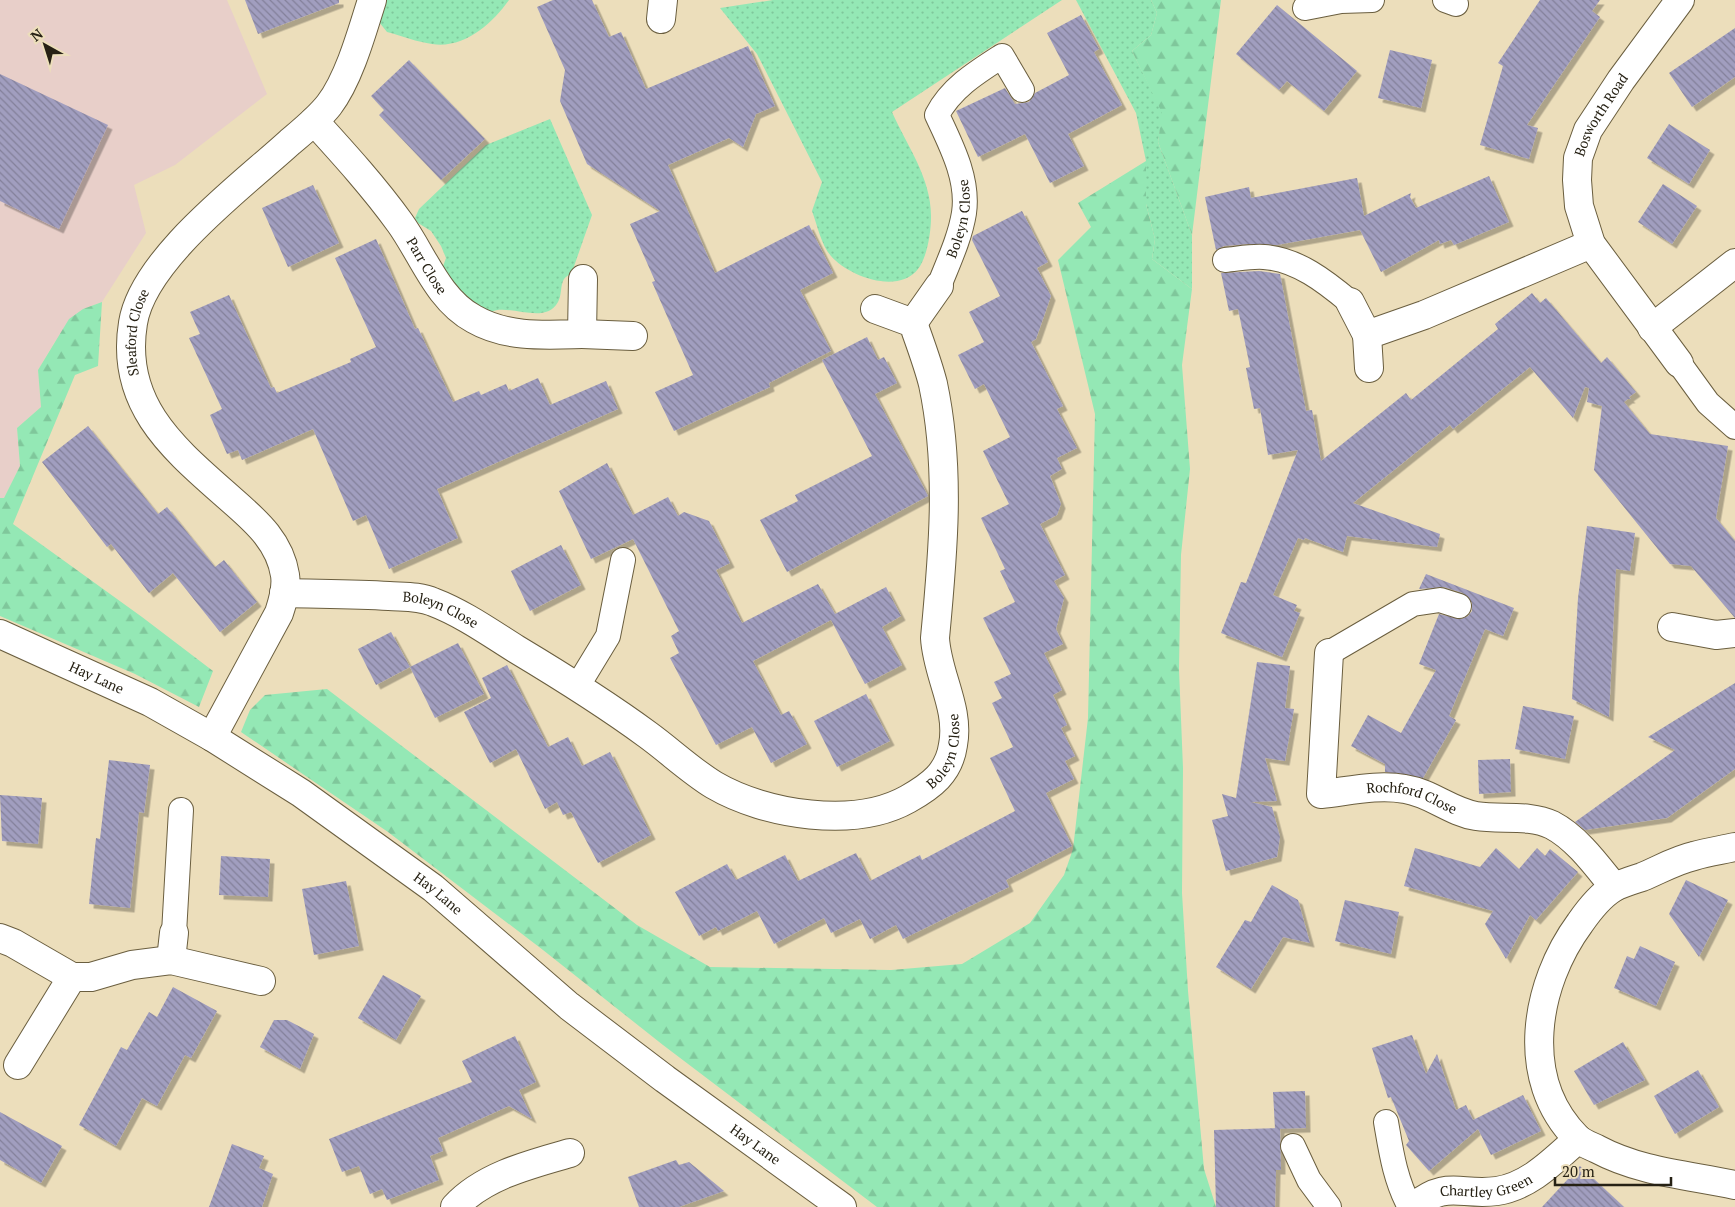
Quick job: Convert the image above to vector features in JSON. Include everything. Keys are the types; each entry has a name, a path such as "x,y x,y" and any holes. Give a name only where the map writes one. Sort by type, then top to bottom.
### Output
{"street":[{"name":"Sleaford Close","path":"212,737 266,640 279,612 284,593 285,576 278,550 263,528 181,454 163,434 136,388 130,358 133,322 146,288 170,252 314,121 329,104 356,52 372,0"},
{"name":"Bosworth Road","path":"1679,1 1621,80 1588,130 1578,158 1577,180 1579,206 1591,244 1679,363"},
{"name":"Parr Close","path":"314,121 380,196 402,226 446,295 461,312 475,320 511,332 541,335 634,336"},
{"path":"1367,335 1424,315 1501,280 1591,244"},
{"path":"1652,328 1735,263"},
{"path":"582,279 582,334"},
{"name":"Boleyn Close","path":"284,593 378,596 430,600 454,611 577,687 645,732 715,785 760,805 805,814 844,816 900,804 938,780 948,764 955,727 952,705 936,654 935,638 945,512 943,467 933,384 914,323 939,286"},
{"path":"1350,302 1367,335 1369,368"},
{"path":"876,309 914,323"},
{"path":"1672,627 1716,635 1735,633"},
{"name":"Hay Lane","path":"0,634 150,702 212,737 301,793 433,888 570,1006 665,1079 842,1207"},
{"name":"Rochford Close","path":"1330,653 1321,794 1383,787 1406,789 1426,796 1455,811 1474,816 1497,819 1528,818 1552,825 1575,844 1614,887"},
{"path":"1735,847 1693,856 1614,887 1592,906 1572,934 1553,967 1542,1002 1538,1034 1540,1062 1547,1088 1559,1115 1578,1139 1608,1155 1639,1167 1674,1176 1735,1185"},
{"path":"171,960 174,933"},
{"path":"0,938 13,943 72,976 91,977 132,965 171,960 261,981"},
{"path":"18,1065 72,976"},
{"name":"Chartley Green","path":"1411,1207 1437,1191 1451,1189 1497,1191 1519,1185 1541,1171 1578,1139"},
{"path":"455,1207 477,1188 501,1176 570,1153"}],"lane":[{"path":"1305,8 1341,1 1372,0"},
{"name":"Boleyn Close","path":"939,286 953,250 964,213 963,184 956,156 937,115 946,99 976,73 1002,56 1022,90"},
{"path":"1225,260 1264,257 1285,261 1329,284 1350,302"},
{"path":"1679,363 1708,403 1735,427"},
{"path":"577,687 608,636 623,560"},
{"path":"1330,653 1413,604 1440,600 1459,606"},
{"path":"174,933 181,810"},
{"path":"1386,1122 1394,1169 1402,1194 1411,1207"},
{"path":"1293,1146 1309,1180 1328,1207"}],"shaded area":[{"path":"0,0 227,0 267,94 175,165 134,185 146,233 102,302 83,309 54,343 38,370 41,407 17,428 20,466 4,498 0,498"}],"green space":[{"path":"385,0 509,0 486,26 476,33 466,39 444,45 421,42 387,32 379,22"},
{"path":"773,0 1062,0 892,112 918,163 930,204 931,224 926,252 918,269 909,277 898,281 886,282 861,276 839,263 831,256 825,246 812,211 822,182 757,54 720,8"},
{"path":"1076,0 1151,0 1157,13 1151,35 1132,51 1163,113 1158,142 1192,235 1192,289 1152,259 1155,239 1146,204 1146,161 1136,113"},
{"path":"1151,0 1221,0 1192,235 1158,142 1162,113 1132,51 1151,35 1157,13"},
{"path":"550,119 592,215 572,272 564,279 558,302 552,309 536,313 507,310 491,312 463,301 442,269 446,258 441,246 431,231 418,223 415,218 419,209 486,145"},
{"path":"1146,161 1146,204 1155,239 1152,259 1192,289 1182,365 1190,469 1181,555 1179,669 1183,768 1182,893 1188,991 1204,1169 1216,1207 877,1207 663,1045 543,950 388,832 241,732 250,710 265,695 327,689 637,925 710,967 891,970 962,964 1030,923 1064,875 1073,849 1088,718 1095,414 1058,260 1091,227 1078,203"},
{"path":"102,302 98,366 75,375 13,524 213,671 199,707 135,674 0,616 0,498 4,498 20,466 17,428 41,407 38,370 69,319 83,309"}],"building":[{"path":"245,0 339,0 339,3 258,34"},
{"path":"553,0 592,0 609,37 621,32 646,89 748,46 775,106 756,114 743,147 729,138 668,165 715,273 809,225 833,273 800,290 831,351 769,383 770,387 674,431 655,392 693,375 652,282 655,281 630,224 660,211 587,164 560,101 565,70 537,7"},
{"path":"1540,0 1600,0 1592,11 1600,17 1527,125 1538,128 1529,159 1480,145 1503,66 1498,63"},
{"path":"1277,5 1357,71 1324,111 1287,81 1279,90 1236,54"},
{"path":"1081,15 1099,49 1094,52 1122,105 1068,134 1084,166 1050,183 1025,134 978,157 956,111 1005,88 1015,104 1029,102 1035,93 1069,75 1047,33"},
{"path":"1735,28 1735,77 1692,107 1669,73"},
{"path":"1390,50 1432,60 1421,108 1378,98"},
{"path":"409,60 485,139 441,180 379,115 384,110 371,96"},
{"path":"0,74 108,125 59,229 0,201"},
{"path":"1669,124 1710,150 1689,184 1647,158"},
{"path":"1489,176 1509,222 1454,245 1451,240 1440,244 1439,240 1381,272 1360,230 1277,245 1248,244 1224,246 1216,250 1205,197 1249,187 1251,198 1357,178 1364,216 1411,193 1410,197 1416,208"},
{"path":"1663,184 1697,206 1672,244 1638,222"},
{"path":"313,185 339,243 288,267 262,208"},
{"path":"1022,211 1048,262 1037,268 1051,296 1036,339 1031,342 1063,406 1057,409 1077,448 1057,458 1062,469 1050,476 1061,504 1057,515 1040,524 1065,575 1054,581 1064,598 1056,629 1063,644 1044,653 1062,690 1053,695 1067,725 1061,728 1075,756 1065,761 1074,779 1046,793 1072,846 1006,880 1009,887 903,939 896,925 870,939 860,919 831,933 824,918 774,944 757,911 718,931 716,927 699,936 675,892 727,864 736,880 785,855 798,881 856,853 870,881 920,855 922,860 1015,811 990,758 1013,747 992,703 1002,698 994,682 1011,674 983,618 1015,602 1000,571 1005,569 981,518 1009,504 983,451 1010,437 984,384 975,389 958,355 984,342 969,312 1000,296 972,240 973,236"},
{"path":"376,239 415,329 418,328 453,402 479,391 481,395 506,384 509,391 538,378 550,405 606,381 618,409 437,489 458,538 389,569 366,515 353,521 313,429 242,460 238,450 227,454 210,415 222,409 189,338 200,334 190,312 229,295 271,388 274,387 277,393 351,362 350,359 376,347 335,258"},
{"path":"1259,271 1280,274 1306,411 1312,410 1321,461 1406,393 1411,400 1498,329 1495,324 1532,293 1540,303 1546,298 1601,363 1607,357 1636,392 1629,397 1631,399 1624,402 1650,434 1728,446 1716,518 1735,541 1735,618 1691,566 1670,564 1594,470 1602,406 1587,402 1589,388 1585,387 1573,418 1530,367 1453,429 1450,425 1353,503 1440,534 1437,547 1347,536 1343,552 1305,538 1304,540 1298,538 1273,595 1297,605 1294,611 1300,613 1282,657 1221,633 1241,582 1246,583 1298,450 1268,455 1260,408 1254,409 1246,368 1250,367 1238,309 1229,311 1221,273"},
{"path":"867,337 878,360 884,357 897,383 875,394 928,496 787,572 760,520 798,501 795,495 872,456 822,360"},
{"path":"88,426 158,514 167,507 215,567 224,560 257,602 220,632 173,573 149,593 111,544 107,547 42,462"},
{"path":"607,463 633,515 668,497 678,516 684,512 709,521 730,563 716,570 742,623 818,584 835,614 886,587 901,616 882,627 902,665 865,684 831,620 753,661 781,715 789,711 807,744 771,763 752,727 716,745 670,658 679,653 671,636 679,631 633,539 591,559 559,491"},
{"path":"1587,526 1635,533 1630,571 1616,569 1609,717 1572,699 1578,598"},
{"path":"561,545 581,585 530,611 511,571"},
{"path":"1426,574 1514,608 1503,636 1485,629 1449,716 1456,720 1423,778 1385,772 1385,764 1351,746 1368,715 1401,733 1436,670 1419,664 1439,614 1461,619 1468,616 1472,611 1472,603 1463,593 1444,587 1419,589"},
{"path":"391,632 410,667 376,685 358,649"},
{"path":"458,643 484,694 435,718 410,667"},
{"path":"1257,662 1290,666 1285,708 1294,709 1285,761 1265,758 1277,801 1251,802 1272,807 1280,837 1277,857 1226,871 1212,820 1228,816 1222,794 1236,798"},
{"path":"507,665 548,747 568,737 582,766 610,752 651,835 598,863 571,812 563,815 557,802 545,809 516,749 490,763 464,712 491,698 482,678"},
{"path":"1735,683 1735,769 1667,818 1585,830 1575,822 1675,750 1648,737"},
{"path":"866,694 890,741 837,767 814,721"},
{"path":"1523,706 1574,716 1565,759 1515,749"},
{"path":"1510,759 1511,792 1479,794 1478,760"},
{"path":"109,760 150,765 144,813 139,812 130,908 89,904 96,838 100,839"},
{"path":"0,795 42,798 38,844 2,841"},
{"path":"1415,848 1480,867 1496,848 1519,869 1537,848 1545,856 1550,849 1578,872 1536,920 1530,915 1506,959 1485,924 1493,911 1404,886"},
{"path":"221,856 270,859 268,897 219,895"},
{"path":"1686,880 1728,900 1699,957 1669,914"},
{"path":"346,881 359,946 314,955 302,889"},
{"path":"1272,885 1298,900 1310,943 1283,937 1251,989 1216,967 1245,920 1251,922"},
{"path":"1345,900 1399,912 1391,954 1335,941"},
{"path":"1640,946 1675,962 1656,1006 1614,988 1627,956 1634,959"},
{"path":"383,975 421,996 396,1040 358,1018"},
{"path":"173,987 217,1011 191,1058 185,1055 157,1106 142,1098 116,1146 79,1125 121,1047 127,1050 149,1012 157,1017"},
{"path":"274,1020 287,1020 314,1034 300,1069 260,1047"},
{"path":"1412,1035 1426,1074 1437,1054 1456,1110 1466,1105 1473,1120 1523,1095 1541,1131 1491,1155 1478,1129 1429,1171 1406,1145 1409,1141 1391,1097 1388,1098 1372,1048"},
{"path":"515,1036 536,1082 519,1090 532,1119 509,1106 438,1138 443,1151 430,1156 439,1180 387,1200 382,1189 370,1194 359,1166 342,1172 329,1139 472,1082 462,1061"},
{"path":"1623,1042 1645,1080 1594,1105 1574,1071"},
{"path":"1698,1070 1719,1107 1675,1134 1654,1096"},
{"path":"1305,1091 1306,1128 1275,1129 1273,1092"},
{"path":"0,1112 62,1146 41,1183 0,1160"},
{"path":"1280,1128 1281,1170 1276,1170 1275,1207 1216,1207 1214,1130"},
{"path":"232,1144 264,1156 259,1168 273,1174 262,1207 209,1207"},
{"path":"676,1160 679,1165 689,1162 724,1191 679,1207 639,1207 628,1177"},
{"path":"1580,1166 1624,1207 1542,1207"}]}
